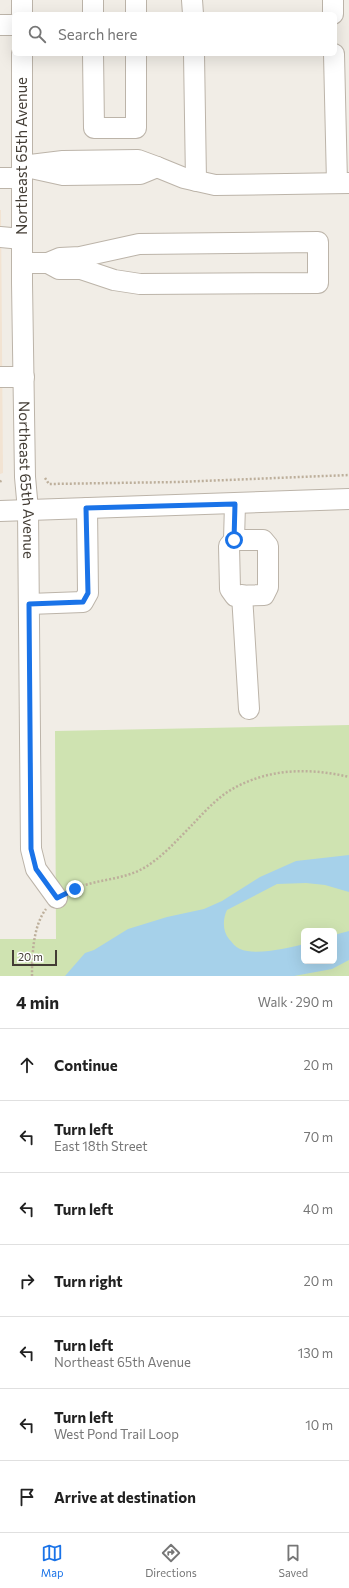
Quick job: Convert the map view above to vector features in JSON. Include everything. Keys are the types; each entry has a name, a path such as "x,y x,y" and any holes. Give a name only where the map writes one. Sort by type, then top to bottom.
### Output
{"street":[{"path":"22,0 22,12"},
{"path":"93,0 93,12"},
{"path":"136,0 136,12"},
{"path":"192,0 193,12"},
{"path":"333,0 333,12"},
{"path":"0,25 12,24"},
{"name":"Northeast 65th Avenue","path":"22,56 22,239 25,478 28,510 31,849 36,869 57,898"},
{"path":"93,56 94,128 136,128 136,56"},
{"path":"194,56 196,181"},
{"path":"0,178 22,172 62,175 140,174 157,167 184,178 215,184 343,183 334,56"},
{"path":"0,237 22,239"},
{"path":"23,263 48,263 60,258 80,258 139,244 318,242 318,283 140,284 114,280 80,269 59,268 48,263"},
{"path":"0,377 24,377"},
{"path":"0,511 349,499"},
{"path":"234,540 263,540 268,546 268,587 264,595 234,596 230,589 229,546 234,540 235,504"},
{"path":"29,604 83,602 88,593 86,508"},
{"path":"242,595 249,709"}],"path":[{"path":"45,478 49,484 178,482 349,475"},
{"path":"32,976 32,960 37,930 42,914 57,898 92,882 114,878 140,870 152,862 179,838 207,809 236,786 256,779 291,771 309,770 328,772 349,777"}],"shaded area":[{"path":"0,210 3,473 0,474"}],"green space":[{"path":"349,725 349,976 0,976 0,939 56,939 55,731"}],"water":[{"path":"349,855 349,892 325,885 306,883 277,884 227,910 224,921 225,932 238,948 246,951 263,952 301,945 301,964 337,964 337,934 349,931 349,960 332,969 294,976 65,976 85,953 94,950 128,929 167,917 204,909 222,901 260,877 296,861"}],"route":[{"path":"75,889 57,898 36,869 31,849 29,604 83,602 88,593 86,508 235,504 234,540"}]}
